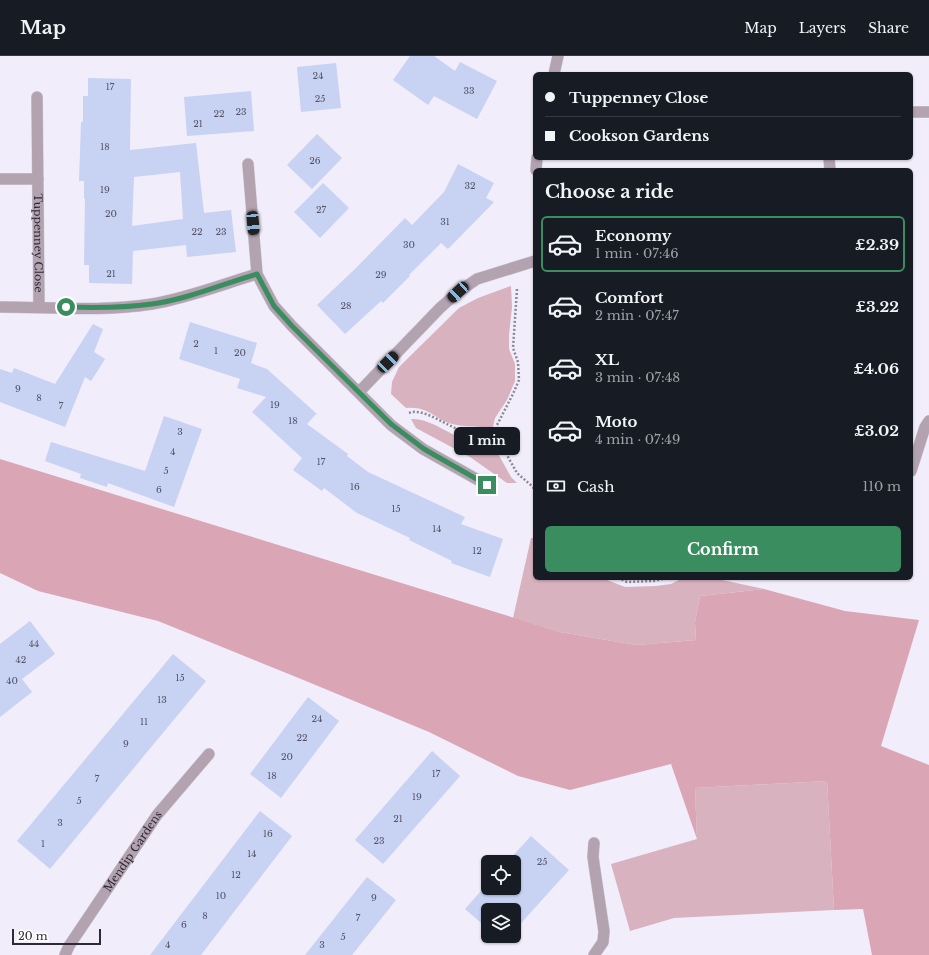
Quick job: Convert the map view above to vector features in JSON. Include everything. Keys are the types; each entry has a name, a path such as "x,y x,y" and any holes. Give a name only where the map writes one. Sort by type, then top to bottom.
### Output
{"street":[{"path":"554,72 558,56"},
{"name":"Tuppenney Close","path":"37,97 39,307"},
{"path":"913,112 929,112"},
{"path":"248,164 257,274 274,306 391,424 424,449 487,485"},
{"name":"Tuppenney Close","path":"0,179 38,179"},
{"path":"359,392 440,308 458,292 477,279 533,262"},
{"name":"Tuppenney Close","path":"0,307 108,308 152,304 192,295 257,274"},
{"path":"913,465 925,427 929,421"},
{"name":"Mendip Gardens","path":"65,955 69,946 157,815 209,754"},
{"path":"594,843 593,857 604,931 603,942 594,955"}],"path":[{"path":"517,267 517,305 513,348 518,362 519,380 514,394 498,425 498,439 517,473 533,489"},
{"path":"391,424 410,412 420,412 460,430 478,434 498,433"},
{"path":"622,580 627,582 658,580"}],"shaded area":[{"path":"511,286 512,307 509,349 515,364 515,381 507,400 495,418 493,427 452,424 426,411 406,408 391,394 392,382 399,367 459,308 478,298"},
{"path":"411,419 429,422 465,439 491,441 511,477 517,483 507,483 470,457 416,428"},
{"path":"0,459 560,632 636,645 696,640 695,622 700,596 764,589 845,611 919,620 881,746 929,765 929,955 872,955 863,909 834,910 827,781 695,788 697,839 671,764 570,790 518,776 429,732 158,621 38,591 0,573"},
{"path":"531,538 533,538 533,580 607,580 625,587 656,586 671,584 679,580 722,580 764,589 700,596 695,622 696,640 636,645 560,632 513,618"},
{"path":"827,781 834,910 674,918 630,931 611,864 697,839 695,788"}],"building":[{"path":"410,56 434,56 455,71 460,62 497,81 477,119 434,96 428,105 393,80"},
{"path":"336,63 341,108 301,112 297,67"},
{"path":"88,78 131,79 130,150 196,143 204,213 231,210 236,252 187,257 186,245 133,251 132,284 89,283 89,265 84,265 84,181 79,181 81,122 83,122 83,96 88,96","holes":["180,172 183,219 132,226 134,177"]},
{"path":"251,91 254,131 187,136 184,97"},
{"path":"317,134 342,158 312,189 287,165"},
{"path":"458,164 494,183 486,198 494,202 448,249 441,243 383,303 381,301 345,334 317,305 405,218 412,225 444,192"},
{"path":"323,183 349,208 320,238 294,212"},
{"path":"190,322 257,343 251,363 267,369 318,415 316,414 307,424 348,454 347,456 368,472 465,517 461,524 503,539 490,577 451,563 452,561 409,540 410,538 357,513 324,488 322,491 293,470 302,458 252,412 266,397 237,388 240,379 179,359"},
{"path":"93,324 103,329 94,352 105,359 91,381 85,377 65,427 0,402 0,369 12,373 14,368 55,384"},
{"path":"164,416 202,429 174,507 108,483 107,487 80,478 81,474 45,461 51,442 145,471"},
{"path":"30,621 55,654 22,679 32,692 0,717 0,644"},
{"path":"173,654 206,681 50,869 17,841"},
{"path":"308,697 339,721 281,798 250,774"},
{"path":"432,751 460,776 383,864 355,840"},
{"path":"260,811 292,836 201,955 150,955"},
{"path":"531,836 569,870 521,923 521,903 481,903 481,923 465,909 481,891 481,895 521,895 521,855 513,855"},
{"path":"367,877 396,900 352,955 305,955"}],"route":[{"path":"66,307 108,308 152,304 192,295 257,274 274,306 292,326 391,424 424,449 487,485"}]}
